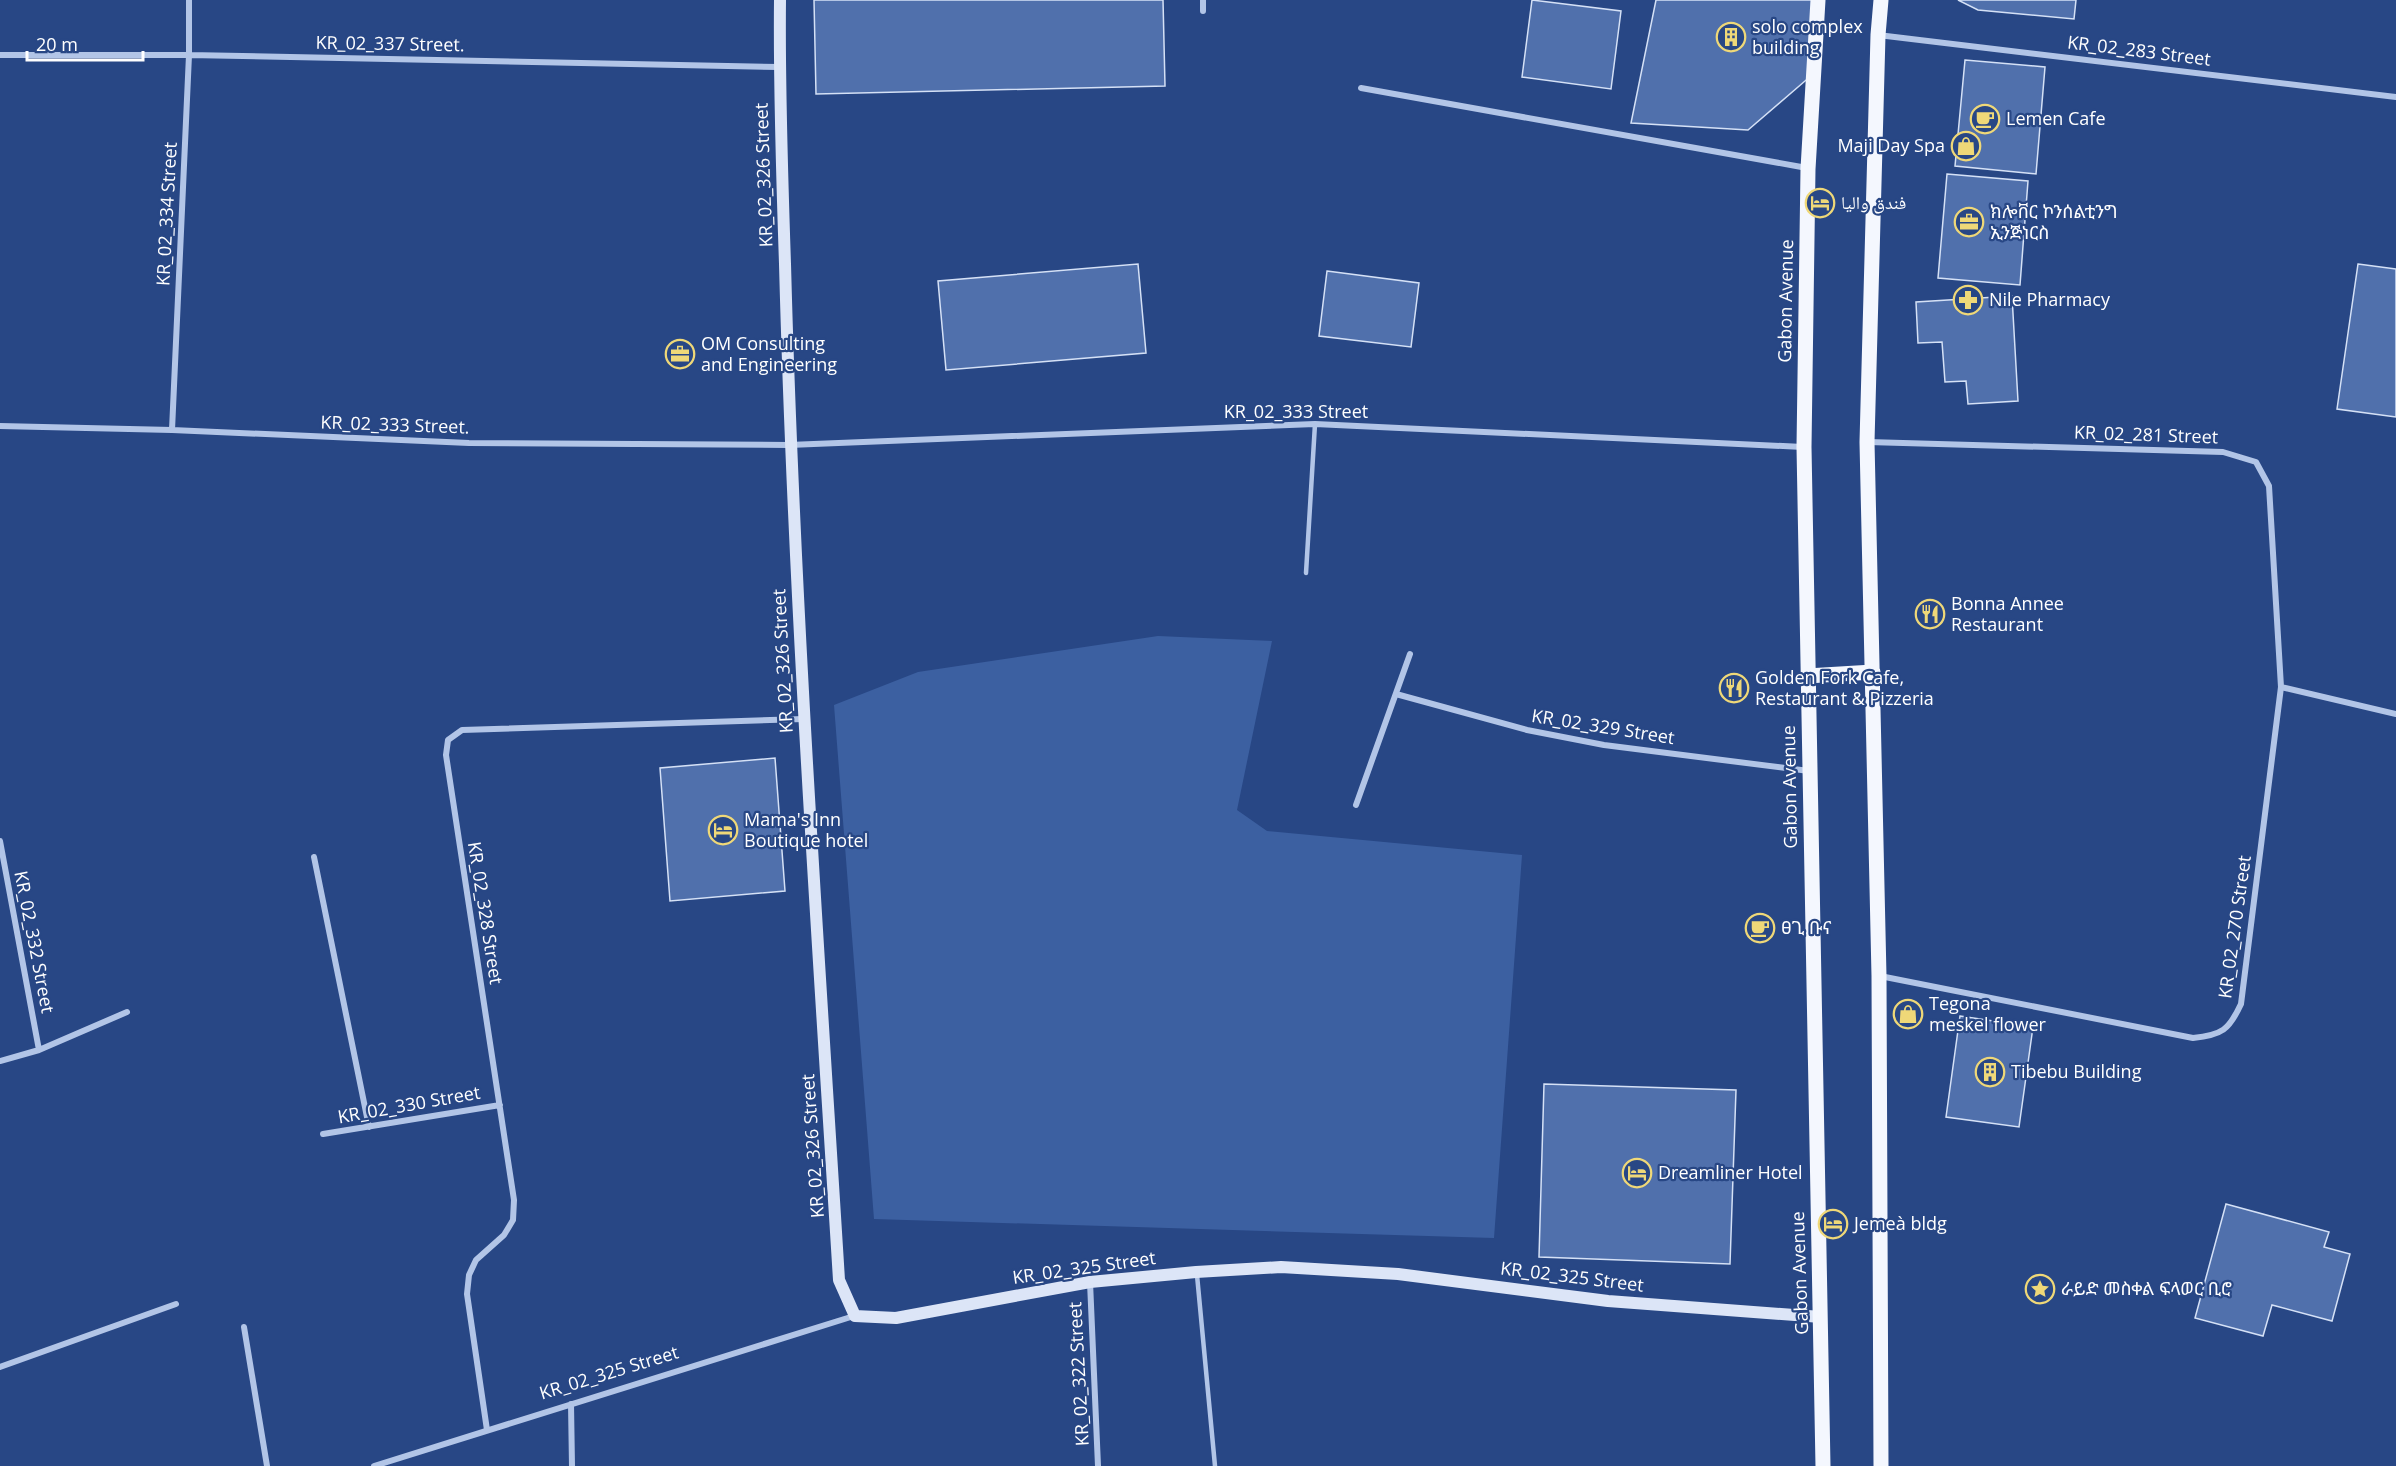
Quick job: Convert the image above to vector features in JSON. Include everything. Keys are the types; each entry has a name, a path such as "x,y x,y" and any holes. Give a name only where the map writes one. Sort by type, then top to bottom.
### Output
{"main road":[{"name":"Gabon Avenue","path":"1818,0 1808,168 1803,447 1823,1466"},
{"path":"1881,0 1878,35 1867,442 1879,976 1881,1466"},
{"path":"1808,676 1873,672"}],"street":[{"name":"KR_02_334 Street","path":"172,430 189,55 189,0"},
{"name":"KR_02_326 Street","path":"780,0 779,67 789,445 804,719 839,1280 855,1316"},
{"path":"1203,0 1203,11"},
{"name":"KR_02_283 Street","path":"1878,35 2396,97"},
{"name":"KR_02_337 Street.","path":"0,55 189,55 779,67"},
{"path":"1361,88 1808,168"},
{"name":"KR_02_333 Street","path":"789,445 1315,424 1803,447"},
{"name":"KR_02_333 Street.","path":"0,426 172,430 468,443 789,445"},
{"name":"KR_02_281 Street","path":"1867,442 2223,452 2256,462 2269,486 2281,687"},
{"path":"1356,805 1410,654"},
{"path":"2281,687 2396,714"},
{"name":"KR_02_270 Street","path":"1879,976 2193,1038 2215,1036 2232,1024 2241,1004 2281,687"},
{"name":"KR_02_329 Street","path":"1396,694 1527,730 1604,745 1809,771"},
{"name":"KR_02_328 Street","path":"487,1430 467,1294 469,1275 476,1260 504,1235 513,1220 514,1200 446,755 448,740 462,730 804,719"},
{"name":"KR_02_332 Street","path":"0,840 39,1050"},
{"path":"314,857 369,1126"},
{"path":"0,1061 39,1050 127,1012"},
{"name":"KR_02_330 Street","path":"323,1134 500,1105"},
{"name":"KR_02_325 Street","path":"374,1466 855,1316 896,1318 1090,1281 1281,1267 1398,1274 1608,1301 1821,1317"},
{"name":"KR_02_322 Street","path":"1090,1281 1098,1466"},
{"path":"0,1367 176,1304"},
{"path":"244,1327 267,1466"},
{"path":"571,1404 572,1466"}],"lane":[{"path":"1306,573 1315,424"},
{"path":"1196,1272 1215,1466"}],"shaded area":[{"path":"1158,636 1272,641 1237,810 1267,831 1522,855 1494,1238 874,1219 834,705 918,672"}],"building":[{"path":"814,0 1163,0 1165,86 816,94"},
{"path":"1532,0 1621,11 1611,89 1522,77"},
{"name":"solo complex building","path":"1656,0 1815,0 1812,75 1748,130 1631,123"},
{"path":"1958,0 2076,0 2074,19 1978,10"},
{"path":"1965,60 2045,67 2036,174 1955,166"},
{"path":"1947,174 2028,181 2020,285 1938,278"},
{"path":"1138,264 1146,353 946,370 938,281"},
{"path":"2358,264 2396,269 2396,417 2337,409"},
{"path":"1327,271 1419,283 1411,347 1319,336"},
{"path":"2012,296 2018,401 1968,404 1966,381 1945,382 1942,342 1918,343 1916,302"},
{"name":"Mama's Inn Boutique hotel","path":"775,758 785,891 670,901 660,768"},
{"name":"Tibebu Building","path":"1960,1016 2033,1027 2019,1127 1946,1117"},
{"name":"Dreamliner Hotel","path":"1544,1084 1736,1090 1730,1264 1539,1257"},
{"path":"2226,1204 2329,1232 2324,1247 2350,1254 2332,1321 2272,1305 2263,1336 2195,1318"}],"place":[{"name":"solo complex building","path":"1731,37"},
{"name":"Lemen Cafe","path":"1985,119"},
{"name":"Maji Day Spa","path":"1966,146"},
{"name":"فندق واليا","path":"1820,203"},
{"name":"ክሎቨር ኮንሰልቲንግ ኢንጅነርስ","path":"1969,222"},
{"name":"Nile Pharmacy","path":"1968,300"},
{"name":"OM Consulting and Engineering","path":"680,354"},
{"name":"Bonna Annee Restaurant","path":"1930,614"},
{"name":"Golden Fork Cafe, Restaurant & Pizzeria","path":"1734,688"},
{"name":"Mama's Inn Boutique hotel","path":"723,830"},
{"name":"ፀጊ ቡና","path":"1760,928"},
{"name":"Tegona meskel flower","path":"1908,1014"},
{"name":"Tibebu Building","path":"1990,1072"},
{"name":"Dreamliner Hotel","path":"1637,1173"},
{"name":"Jemeà bldg","path":"1833,1224"},
{"name":"ራይድ መስቀል ፍላወር ቢሮ","path":"2040,1289"}]}
